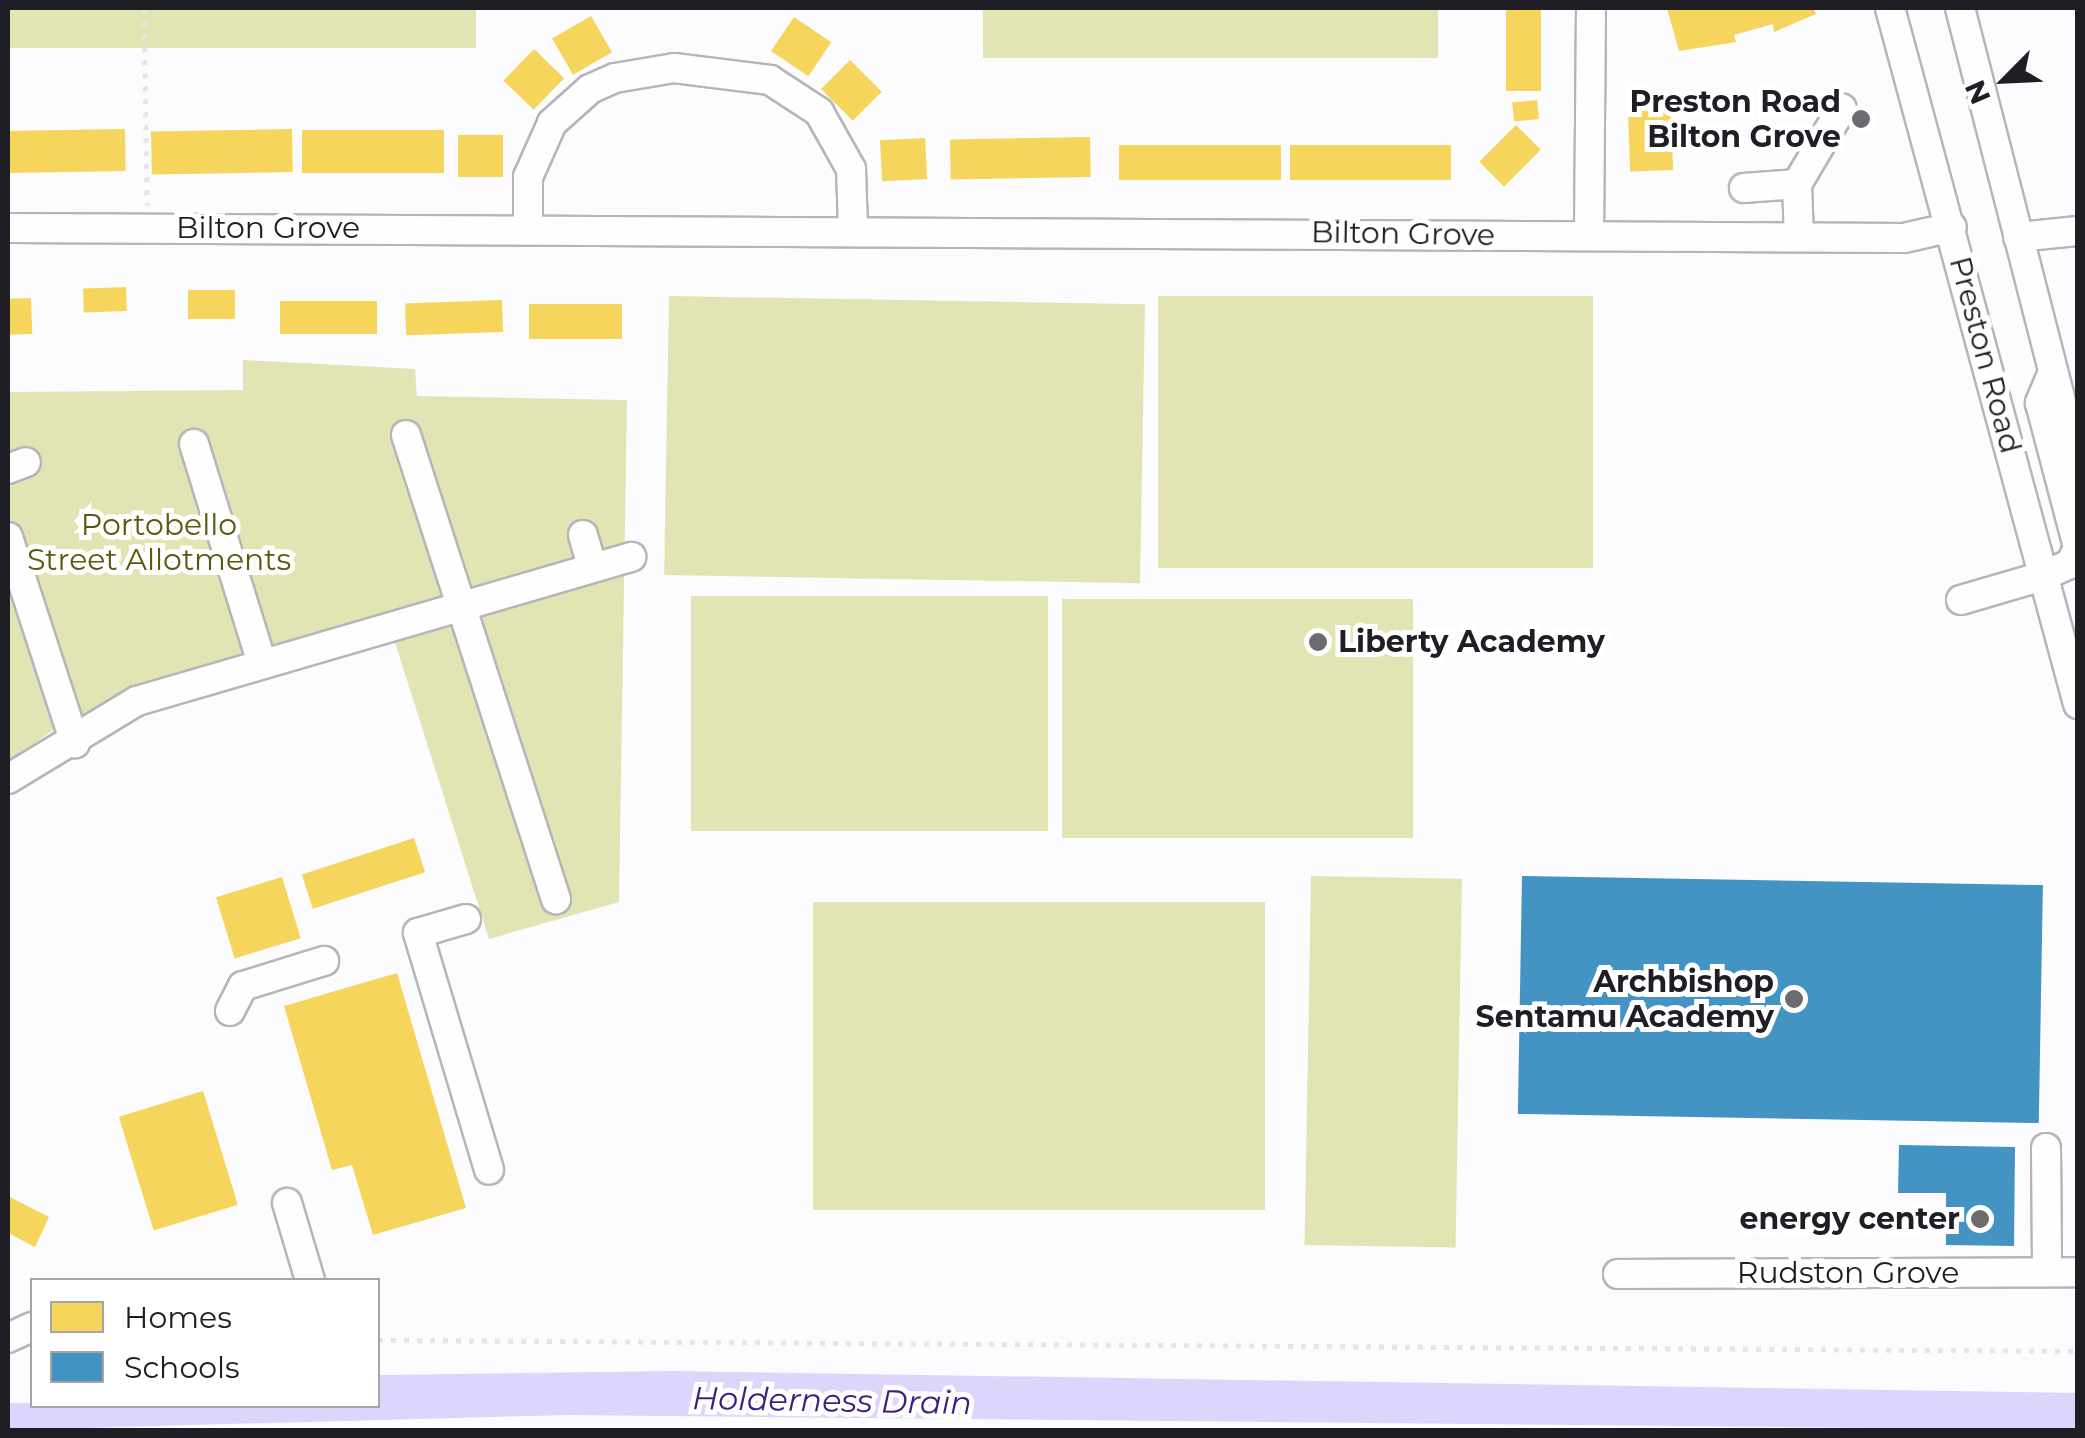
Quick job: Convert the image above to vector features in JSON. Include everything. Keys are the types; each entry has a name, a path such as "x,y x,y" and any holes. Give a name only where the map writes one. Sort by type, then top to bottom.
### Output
{"street":[{"path":"1589,236 1590,8"},
{"name":"Preston Road","path":"1890,8 2078,704"},
{"name":"Preston Road","path":"1960,8 2078,467"},
{"path":"528,230 528,176 552,122 590,89 674,68 770,80 819,112 851,170 853,228"},
{"path":"1799,237 1796,184 1842,108"},
{"path":"1744,188 1796,184"},
{"name":"Bilton Grove","path":"8,228 853,228 1904,238 1952,228"},
{"path":"2018,237 2078,231"},
{"path":"1961,600 2043,576 2070,564 2078,548 2040,402 2053,372"},
{"path":"406,435 556,899"},
{"path":"194,444 261,661"},
{"path":"582,535 592,566"},
{"path":"8,537 75,743"},
{"path":"8,780 75,743 136,701 261,661 631,557"},
{"path":"466,919 418,933 489,1170"},
{"path":"230,1011 243,986 324,962"},
{"path":"2046,1148 2047,1272"},
{"path":"287,1202 309,1278"},
{"name":"Rudston Grove","path":"1618,1274 2078,1272"}],"path":[{"path":"144,8 148,228"},
{"path":"380,1340 2078,1351"}],"green space":[{"path":"8,8 476,8 476,48 8,48"},
{"path":"983,8 1438,8 1438,58 983,58"},
{"path":"669,296 1145,304 1140,583 664,575"},
{"path":"1158,296 1593,296 1593,568 1158,568"},
{"name":"Portobello Street Allotments","path":"243,360 415,369 417,396 627,400 619,902 489,939 393,636 64,722 8,762 8,392 243,390"},
{"path":"691,596 1048,596 1048,831 691,831"},
{"path":"1062,599 1413,599 1413,838 1062,838"},
{"path":"1311,876 1462,879 1456,1248 1305,1245"},
{"path":"813,902 1265,902 1265,1210 813,1210"}],"water":[{"name":"Holderness Drain","path":"673,1371 2077,1393 2078,1430 568,1415 8,1430 8,1403 30,1403 30,1408 380,1408 380,1375"}],"building: Homes":[{"path":"1506,8 1541,8 1541,91 1506,91"},
{"path":"1667,8 1814,8 1816,14 1774,32 1773,24 1734,35 1736,42 1679,51"},
{"path":"591,16 612,52 573,75 552,38"},
{"path":"794,17 831,42 808,76 771,51"},
{"path":"534,49 564,78 534,110 503,81"},
{"path":"850,60 882,92 853,121 821,89"},
{"path":"1537,100 1539,119 1514,122 1512,103"},
{"path":"1671,110 1673,170 1630,171 1628,112"},
{"path":"1516,125 1541,150 1504,187 1479,162"},
{"path":"125,129 126,171 9,173 8,131"},
{"path":"292,129 293,172 152,174 151,131"},
{"path":"302,130 444,130 444,173 302,173"},
{"path":"458,135 503,135 503,177 458,177"},
{"path":"1090,137 1091,177 951,179 950,139"},
{"path":"925,138 927,179 882,181 880,140"},
{"path":"1119,145 1281,145 1281,180 1119,180"},
{"path":"1290,145 1451,145 1451,180 1290,180"},
{"path":"126,287 127,311 84,312 83,289"},
{"path":"188,290 235,290 235,319 188,319"},
{"path":"31,298 32,334 9,335 8,299"},
{"path":"502,300 503,332 406,335 405,303"},
{"path":"280,301 377,301 377,334 280,334"},
{"path":"529,304 622,304 622,339 529,339"},
{"path":"414,838 425,872 313,909 302,874"},
{"path":"282,877 301,938 235,958 216,897"},
{"path":"397,973 466,1208 373,1235 352,1165 332,1170 284,1006"},
{"path":"203,1091 238,1205 154,1231 119,1117"},
{"path":"8,1196 49,1217 35,1247 8,1233"}],"building: Schools":[{"name":"Archbishop Sentamu Academy","path":"1522,876 2043,885 2039,1123 1518,1114"},
{"name":"energy center","path":"1899,1145 2015,1147 2014,1246 1946,1245 1946,1193 1898,1193"}],"place":[{"name":"Preston Road Bilton Grove","path":"1861,119"},
{"name":"Liberty Academy","path":"1318,642"},
{"name":"Archbishop Sentamu Academy","path":"1794,999"},
{"name":"energy center","path":"1980,1219"}]}
